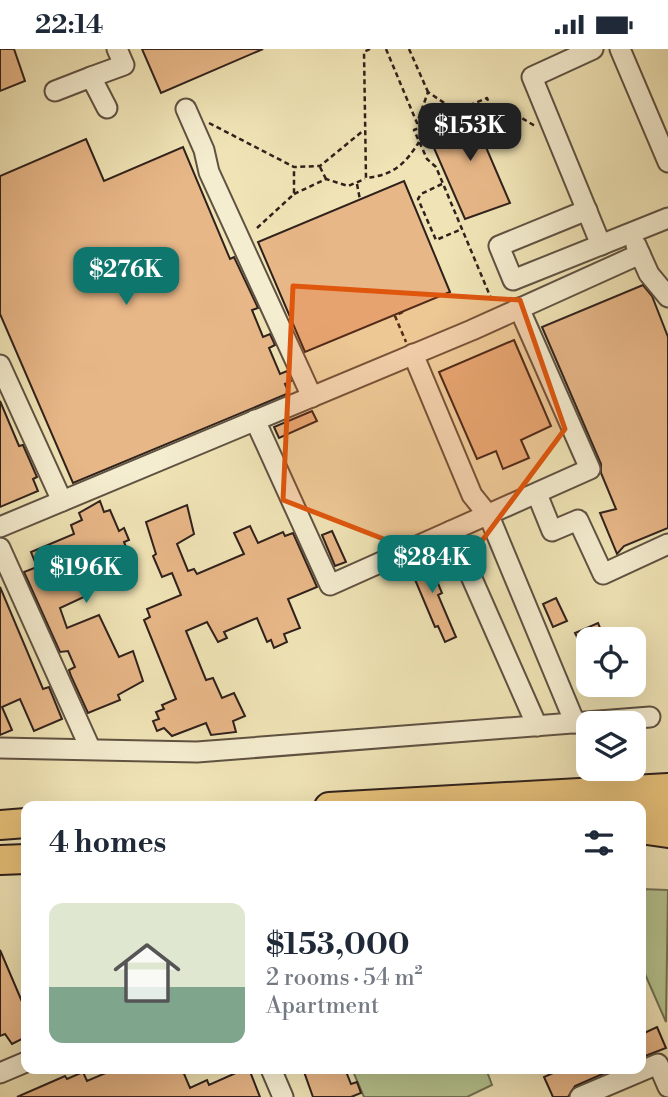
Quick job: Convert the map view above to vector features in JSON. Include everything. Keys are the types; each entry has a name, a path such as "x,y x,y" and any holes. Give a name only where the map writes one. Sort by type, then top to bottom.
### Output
{"highway":[{"path":"436,801 668,788"},
{"path":"646,812 668,811"},
{"path":"0,824 21,823"},
{"path":"646,827 668,824"},
{"path":"646,829 668,834"},
{"path":"0,848 21,846"},
{"path":"0,860 21,859"}],"street":[{"path":"55,91 124,65 117,49"},
{"path":"592,249 587,209 532,77 593,49"},
{"path":"620,49 668,162"},
{"path":"91,78 107,107"},
{"path":"186,110 204,150 209,172 312,397"},
{"path":"587,209 499,246 513,280 668,218"},
{"path":"631,233 649,274 668,297"},
{"path":"0,527 412,355 640,254"},
{"path":"255,420 330,585 590,469 519,308"},
{"path":"412,355 472,495 489,516 575,723"},
{"path":"0,365 62,501"},
{"path":"537,493 552,531 578,520 603,574 668,544"},
{"path":"451,531 537,726"},
{"path":"0,548 90,748"},
{"path":"0,748 197,752 650,717"},
{"path":"0,1073 21,1064"},
{"path":"646,1069 658,1064 668,1087"},
{"path":"273,1074 283,1097"},
{"path":"580,1097 634,1074"}],"path":[{"path":"366,178 364,52 370,49"},
{"path":"386,49 417,123"},
{"path":"409,49 428,92 456,111"},
{"path":"428,92 414,130 443,184 496,309"},
{"path":"414,130 487,98 502,135 495,137"},
{"path":"520,117 521,112"},
{"path":"499,127 520,117"},
{"path":"520,117 534,126 543,123"},
{"path":"208,122 294,167 320,166 364,130"},
{"path":"257,228 294,194 327,179 348,185 356,184 366,178 382,176 400,169 419,142"},
{"path":"320,166 327,179"},
{"path":"294,167 294,194"},
{"path":"356,184 360,200"},
{"path":"443,184 421,194 418,199 436,240 462,229"},
{"path":"425,231 431,228"},
{"path":"488,291 494,289"},
{"path":"403,312 395,316 412,355"}],"highlighted area":[{"path":"293,286 520,300 565,429 461,569 283,500"}],"green space":[{"path":"646,889 668,890 666,1022 646,976"},
{"path":"354,1074 488,1074 492,1085 467,1097 364,1097"}],"building":[{"path":"0,49 14,49 25,81 0,91"},
{"path":"142,49 263,49 161,93"},
{"path":"483,108 496,140 485,145 510,203 465,219 427,132"},
{"path":"86,139 104,181 183,147 230,259 234,257 258,308 252,310 263,337 270,334 275,345 269,348 280,374 287,371 291,381 285,384 289,393 73,483 0,314 0,176"},
{"path":"404,181 450,292 305,352 258,242"},
{"path":"643,285 652,296 668,337 668,528 624,546 617,554 600,513 616,509 601,473 601,464 542,327"},
{"path":"514,340 551,426 521,440 529,458 503,469 496,451 477,459 439,372"},
{"path":"0,401 19,446 23,445 37,477 33,479 38,491 0,507"},
{"path":"312,411 317,421 279,438 274,427"},
{"path":"100,501 104,512 110,510 119,531 124,528 129,540 124,542 137,574 104,588 93,562 75,570 86,596 60,608 67,628 99,615 119,657 133,651 143,681 118,695 120,700 88,713 69,670 75,667 68,651 60,652 24,572 37,567 31,552 74,534 71,525 82,520 79,513"},
{"path":"187,505 194,534 177,544 188,571 194,569 197,574 244,554 234,533 250,526 258,543 283,532 285,536 293,533 317,587 288,599 300,628 284,634 287,642 274,648 271,640 267,642 257,618 224,632 227,638 218,642 207,622 186,631 206,680 213,678 222,698 234,693 245,716 233,721 236,732 211,735 206,723 172,736 164,728 157,731 153,721 159,719 156,712 164,709 162,705 176,699 144,620 150,617 147,609 181,595 172,573 162,577 153,556 156,554 146,522"},
{"path":"332,531 346,562 335,566 322,535"},
{"path":"430,554 433,563 430,564 442,593 438,595 456,637 445,642 438,626 435,627 408,563"},
{"path":"0,587 43,689 49,687 62,719 34,731 20,699 2,707 12,730 0,735"},
{"path":"556,598 567,621 553,627 543,604"},
{"path":"0,950 21,999 21,1040 12,1044 5,1034 0,1036"},
{"path":"657,1027 666,1048 646,1056 646,1032"},
{"path":"84,1074 87,1081 103,1074 184,1074 190,1088 207,1080 209,1085 234,1074 251,1074 260,1097 17,1097 65,1076 67,1079"},
{"path":"305,1074 347,1074 351,1084 357,1082 361,1093 351,1097 313,1097"},
{"path":"551,1074 603,1074 575,1086 568,1097 553,1097 544,1077"}]}
